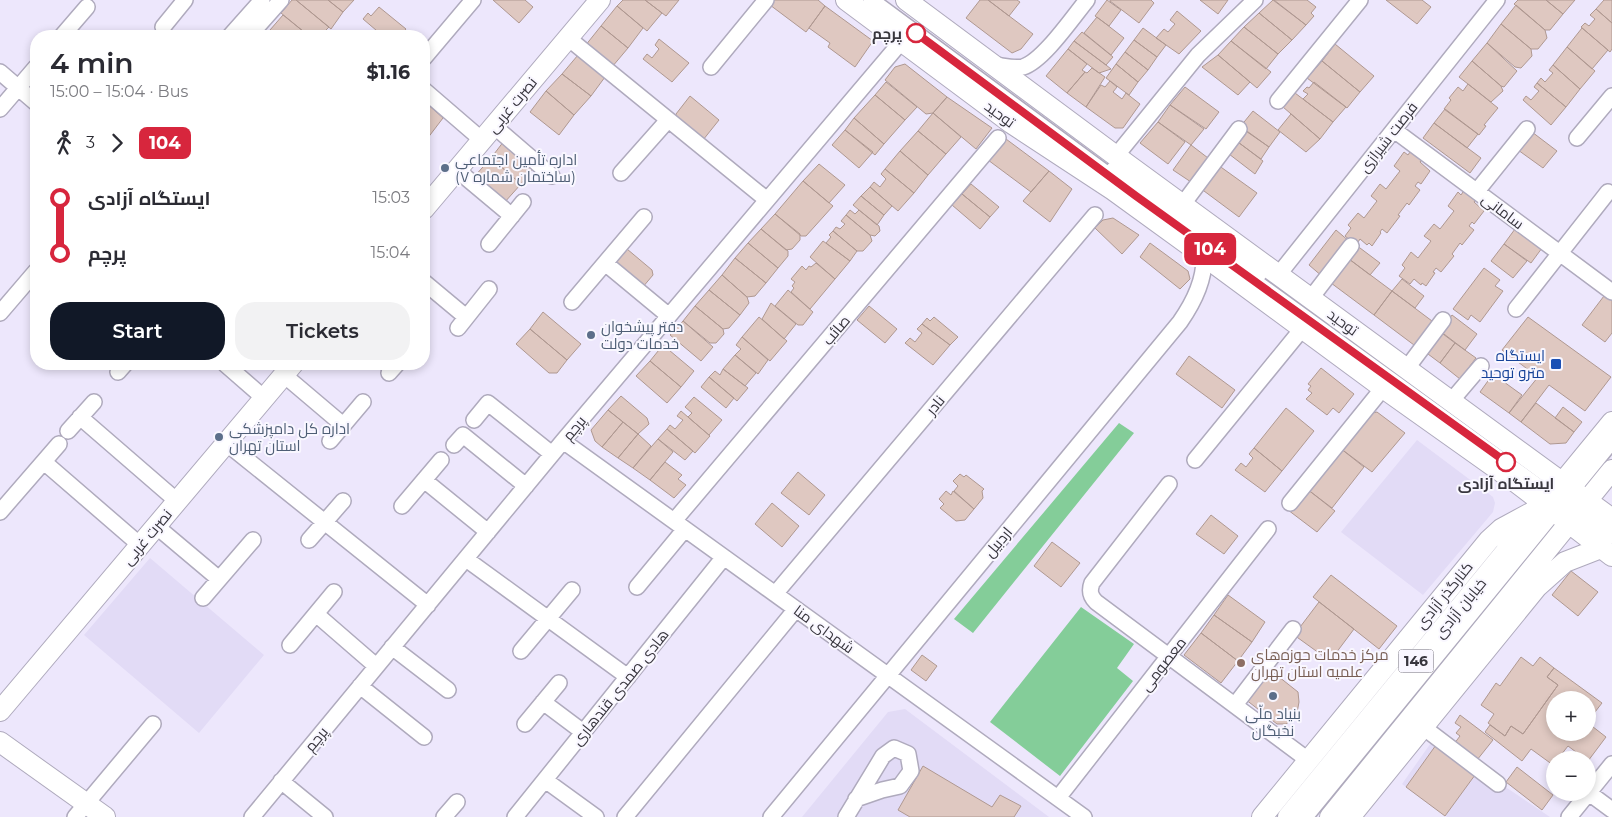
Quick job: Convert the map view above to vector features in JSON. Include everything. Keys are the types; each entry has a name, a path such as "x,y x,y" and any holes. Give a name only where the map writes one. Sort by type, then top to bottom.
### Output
{"main road":[{"name":"نصرت غربی","path":"430,202 600,0"},
{"name":"توحید","path":"846,0 1011,123 1113,190 1204,256 1270,286 1311,298 1452,400 1567,503 1608,547"},
{"name":"توحید","path":"906,0 1183,204 1270,286 1302,329 1517,483 1612,519"},
{"name":"نصرت غربی","path":"0,711 287,370"},
{"name":"خیابان آزادی","path":"1330,817 1567,503 1612,422"},
{"name":"خیابان آزادی","path":"1288,817 1567,503 1612,470"},
{"path":"1537,586 1567,503"},
{"name":"کنارگذر آزادی","path":"1262,817 1489,540 1513,522 1567,503"},
{"path":"1350,817 1537,586 1565,562 1608,547"},
{"path":"0,742 81,810 105,817"}],"street":[{"path":"163,27 185,0"},
{"path":"235,30 262,0"},
{"path":"254,30 281,0"},
{"path":"430,51 473,0"},
{"path":"711,67 766,0"},
{"path":"871,0 1136,196 1270,286"},
{"path":"885,0 1096,158 1567,503 1612,531"},
{"path":"992,65 1014,68 1022,67 1037,59 1087,0"},
{"path":"1116,156 1198,55 1255,0"},
{"path":"1278,101 1360,0"},
{"name":"فرصت شیرازی","path":"1270,286 1497,0"},
{"path":"67,30 87,6"},
{"path":"568,38 767,200"},
{"name":"پرچم","path":"252,817 552,454 901,42"},
{"path":"0,72 30,98"},
{"path":"0,110 30,74"},
{"path":"430,94 552,176"},
{"path":"1577,138 1612,96"},
{"path":"620,173 668,120"},
{"path":"1183,204 1239,129"},
{"path":"1477,191 1527,129"},
{"name":"سامانی","path":"1394,130 1612,292"},
{"name":"صائب","path":"637,587 680,525 998,138"},
{"path":"457,170 512,216"},
{"path":"1516,308 1608,192"},
{"path":"489,244 523,202"},
{"name":"نادر","path":"775,594 1094,215"},
{"path":"572,302 644,217"},
{"path":"1311,298 1351,246"},
{"name":"اردبیل","path":"771,817 1180,322 1188,311 1200,285 1204,270 1204,256"},
{"path":"605,263 669,316"},
{"path":"0,313 30,278"},
{"path":"430,288 462,323 489,289"},
{"path":"1407,368 1444,320"},
{"path":"1195,460 1302,329"},
{"path":"1452,400 1481,366"},
{"path":"231,370 264,398"},
{"path":"289,370 343,425"},
{"path":"1290,503 1383,388"},
{"path":"68,431 94,402"},
{"path":"330,441 363,402"},
{"path":"474,420 488,402 552,454"},
{"path":"80,418 177,501"},
{"path":"454,445 463,435 526,486"},
{"name":"شهدای منا","path":"563,441 1084,817"},
{"path":"1316,817 1567,503 1612,442"},
{"path":"226,443 428,605"},
{"path":"0,512 59,444"},
{"path":"1305,817 1567,503 1612,454"},
{"path":"402,506 441,460"},
{"path":"44,462 140,545"},
{"path":"424,480 488,532"},
{"path":"1169,484 1092,583 1090,594 1096,602 1308,760"},
{"path":"309,540 343,501"},
{"path":"156,526 220,579"},
{"name":"معصومی","path":"1058,798 1268,529"},
{"path":"203,598 254,540"},
{"name":"هادی صمدی قندهاری","path":"515,817 724,557"},
{"path":"466,559 628,677"},
{"path":"521,651 572,590"},
{"path":"290,645 334,592"},
{"path":"625,817 796,609"},
{"path":"316,614 376,666"},
{"path":"1235,705 1292,629"},
{"path":"392,647 448,690"},
{"path":"525,724 559,682"},
{"path":"360,686 425,736"},
{"path":"543,702 583,732"},
{"path":"81,810 153,724"},
{"path":"1423,728 1498,784"},
{"path":"1596,784 1612,764"},
{"path":"545,780 596,817"},
{"path":"281,781 325,817"},
{"path":"1596,798 1612,810"},
{"path":"846,817 856,799"},
{"path":"1575,815 1584,801"},
{"path":"444,817 457,802"}],"shaded area":[{"path":"1417,440 1493,497 1495,503 1493,512 1423,595 1341,532"},
{"path":"150,558 264,655 199,733 84,635"},
{"path":"905,709 1049,817 802,817 888,712"},
{"path":"1433,740 1550,817 1447,817 1402,784"}],"green space":[{"path":"1119,423 1134,433 973,633 954,619"},
{"path":"1081,607 1134,644 1117,668 1133,681 1060,776 990,722"}],"building":[{"path":"292,0 296,0 329,27 326,30 302,30 281,13"},
{"path":"296,0 328,0 343,12 331,29"},
{"path":"328,0 354,0 343,12"},
{"path":"493,0 525,0 533,7 519,23"},
{"path":"623,0 645,0 662,13 647,31 617,6"},
{"path":"645,0 679,0 666,16"},
{"path":"773,0 818,0 825,6 806,32 770,5"},
{"path":"980,0 988,0 1033,34 1021,49 1012,53 966,18"},
{"path":"988,0 1017,0 1020,2 1009,16"},
{"path":"1107,0 1121,10 1109,26 1095,16"},
{"path":"1110,0 1151,0 1154,3 1139,23"},
{"path":"1200,0 1228,0 1218,14"},
{"path":"1273,0 1306,25 1292,40 1259,13"},
{"path":"1274,0 1307,0 1316,7 1311,13 1314,16 1306,25"},
{"path":"1386,0 1422,0 1431,7 1417,24"},
{"path":"1518,0 1546,0 1563,14 1550,30 1545,30 1514,4"},
{"path":"1546,0 1575,0 1563,14"},
{"path":"1604,0 1612,0 1612,23 1596,9"},
{"path":"1516,5 1545,30 1547,38 1538,49 1531,49 1501,24"},
{"path":"617,6 643,28 628,48 601,26"},
{"path":"825,6 873,41 855,67 828,47 830,43 809,28"},
{"path":"379,7 406,29 376,30 363,19 368,13 371,16"},
{"path":"1596,9 1612,23 1612,49 1610,52 1581,27 1585,23 1589,26 1595,19 1590,15"},
{"path":"1177,11 1201,31 1179,54 1156,38 1164,29 1168,32 1175,24 1170,20"},
{"path":"1259,13 1292,40 1278,54 1244,27"},
{"path":"283,15 302,30 270,30"},
{"path":"1097,17 1124,38 1111,55 1084,33"},
{"path":"1501,24 1531,49 1532,56 1521,68 1515,67 1487,43"},
{"path":"601,26 628,48 612,67 585,46"},
{"path":"1244,27 1278,54 1266,69 1231,41"},
{"path":"1143,28 1166,45 1157,57 1134,40"},
{"path":"1582,28 1608,50 1592,69 1567,47"},
{"path":"1082,32 1113,57 1106,65 1074,41"},
{"path":"659,39 689,63 672,82 643,59 647,54 652,58 659,49 655,45"},
{"path":"1134,40 1157,57 1148,70 1125,52"},
{"path":"1074,41 1111,69 1099,73 1068,49"},
{"path":"1231,41 1271,72 1257,88 1218,55"},
{"path":"1487,43 1517,71 1504,87 1472,61"},
{"path":"1335,44 1374,76 1360,92 1322,61"},
{"path":"1567,47 1595,71 1580,89 1553,65"},
{"path":"1068,49 1087,64 1082,70 1085,72 1067,93 1046,76"},
{"path":"1125,52 1148,70 1138,82 1116,64"},
{"path":"578,55 605,77 591,96 562,74"},
{"path":"1218,55 1250,82 1238,95 1202,67"},
{"path":"1322,61 1360,92 1347,108 1307,78"},
{"path":"1472,61 1501,86 1503,91 1491,102 1459,77"},
{"path":"905,64 947,97 933,113 926,114 885,80 895,67"},
{"path":"1116,64 1138,82 1129,95 1106,78"},
{"path":"1553,65 1580,89 1566,107 1537,83 1541,78 1545,82 1553,73 1549,70"},
{"path":"1092,68 1105,77 1086,107 1067,93 1085,72 1087,73"},
{"path":"562,74 591,96 574,115 546,91"},
{"path":"1110,81 1117,87 1113,92 1122,99 1126,93 1140,104 1123,128 1115,128 1086,107 1101,85 1105,87"},
{"path":"886,82 917,107 905,120 875,95"},
{"path":"1314,82 1346,107 1333,122 1303,99 1308,94 1303,91"},
{"path":"1537,83 1566,107 1551,125 1523,100 1526,96 1531,100 1539,91 1534,87"},
{"path":"1468,84 1498,108 1484,125 1486,126 1479,135 1444,109 1451,100 1449,98 1458,87 1463,91"},
{"path":"1185,87 1219,112 1206,129 1170,105"},
{"path":"546,91 574,115 559,135 530,112"},
{"path":"1295,93 1333,122 1320,139 1283,107"},
{"path":"875,95 905,120 884,144 854,118"},
{"path":"690,96 719,120 703,140 676,119 676,114"},
{"path":"947,97 992,128 976,149 933,113"},
{"path":"1170,105 1204,129 1191,145 1158,122"},
{"path":"430,106 443,118 430,135"},
{"path":"1445,109 1478,134 1467,148 1434,123"},
{"path":"1253,111 1280,132 1269,147 1240,127"},
{"path":"933,113 961,137 946,154 918,131"},
{"path":"1291,114 1320,139 1306,152 1278,130"},
{"path":"854,118 884,144 875,155 845,130"},
{"path":"1158,122 1185,142 1168,164 1140,143"},
{"path":"1434,123 1481,158 1470,173 1423,138"},
{"path":"1244,129 1269,147 1261,159 1235,140"},
{"path":"845,130 873,152 859,168 832,145"},
{"path":"918,131 946,154 928,175 900,151"},
{"path":"1532,132 1557,151 1543,168 1518,150"},
{"path":"1006,139 1049,171 1031,192 988,160"},
{"path":"504,141 536,164 521,184 491,158"},
{"path":"1238,142 1263,161 1255,174 1229,154"},
{"path":"1191,145 1208,158 1191,182 1173,170"},
{"path":"1412,149 1423,158 1420,162 1430,171 1421,184 1418,182 1415,186 1420,190 1409,205 1407,203 1387,233 1382,229 1372,246 1369,243 1367,245 1360,239 1356,245 1345,236 1351,228 1348,225 1358,213 1364,218 1377,201 1371,196 1380,184 1386,189 1400,171 1394,166 1404,152 1408,155"},
{"path":"900,151 928,175 914,193 885,169"},
{"path":"491,158 521,184 504,203 473,178"},
{"path":"819,164 845,185 829,203 803,181"},
{"path":"1218,165 1257,193 1239,217 1200,188"},
{"path":"885,169 914,193 898,211 870,187 874,182 880,187 886,179 881,174"},
{"path":"1049,171 1072,189 1050,222 1023,201"},
{"path":"803,181 833,206 806,236 801,236 775,214"},
{"path":"971,184 999,207 990,217 962,194"},
{"path":"870,187 892,206 884,215 861,196"},
{"path":"1465,189 1477,198 1474,202 1484,211 1474,224 1472,222 1469,226 1474,230 1462,245 1460,243 1452,254 1454,256 1441,272 1436,268 1433,272 1435,273 1426,286 1422,283 1421,285 1414,279 1410,284 1399,276 1405,268 1402,265 1411,252 1418,258 1431,241 1424,236 1434,224 1440,229 1454,211 1448,206 1458,192 1461,195"},
{"path":"962,194 990,217 980,229 952,205"},
{"path":"861,196 884,215 877,225 853,205"},
{"path":"850,210 855,214 859,210 879,226 880,231 875,236 870,235 846,215"},
{"path":"775,214 800,234 800,240 792,249 786,250 761,229"},
{"path":"846,215 870,235 872,241 863,251 857,251 833,231 836,227 840,229 845,224 841,221"},
{"path":"1113,218 1139,235 1122,254 1095,228 1103,220"},
{"path":"761,229 788,251 788,256 778,268 748,243"},
{"path":"1515,229 1542,248 1531,263 1504,244"},
{"path":"1336,230 1350,242 1323,277 1309,265"},
{"path":"833,231 857,251 850,261 826,243"},
{"path":"823,241 850,261 835,279 810,257"},
{"path":"748,243 778,268 766,283 735,258"},
{"path":"1150,243 1188,271 1190,279 1180,289 1140,257"},
{"path":"1504,244 1527,261 1513,278 1491,261"},
{"path":"1356,245 1380,263 1370,275 1345,256"},
{"path":"627,249 652,270 653,275 642,288 615,262"},
{"path":"1345,256 1392,291 1374,315 1327,280"},
{"path":"735,258 766,283 755,296 747,297 722,275"},
{"path":"816,263 835,279 810,309 791,292 795,282 791,279 802,266 806,270 809,266 811,267"},
{"path":"1484,268 1500,280 1495,286 1503,291 1480,322 1471,315 1468,320 1453,309"},
{"path":"722,275 747,297 749,303 740,315 709,290"},
{"path":"1402,279 1424,296 1415,308 1392,291"},
{"path":"709,290 740,315 729,328 723,329 695,306"},
{"path":"788,290 813,312 803,325 798,325 775,306"},
{"path":"1392,291 1436,324 1418,348 1374,315"},
{"path":"1607,292 1612,296 1612,333 1605,342 1582,325"},
{"path":"771,303 796,324 784,339 762,319"},
{"path":"695,306 723,329 724,334 716,343 710,343 683,321"},
{"path":"869,306 897,329 885,343 857,320"},
{"path":"543,312 581,344 567,360 530,329"},
{"path":"1452,315 1477,334 1465,350 1440,331"},
{"path":"759,317 787,341 770,361 742,337"},
{"path":"934,317 958,337 950,345 922,324 927,318 930,321"},
{"name":"ایستگاه مترو توحید","path":"1528,317 1611,377 1585,411 1549,385 1521,422 1509,413 1538,377 1502,350"},
{"path":"683,321 713,347 701,361 670,335"},
{"path":"922,324 950,345 933,365 905,343 910,338 915,342 922,333 917,329"},
{"path":"530,329 567,360 557,373 549,373 516,344"},
{"path":"1439,331 1455,343 1440,363 1424,351"},
{"path":"742,337 768,360 758,374 735,355 741,349 736,345"},
{"path":"1455,343 1476,358 1460,379 1440,363"},
{"path":"663,345 694,371 681,387 650,361"},
{"path":"735,355 756,373 745,386 723,369"},
{"path":"1189,356 1235,390 1222,408 1176,374"},
{"path":"650,361 681,387 667,403 636,376"},
{"path":"1321,368 1354,394 1339,413 1333,408 1327,415 1306,399 1312,393 1308,390 1311,386 1308,384"},
{"path":"723,369 748,388 737,401 709,377 715,371 720,375"},
{"path":"1493,374 1522,395 1509,413 1480,392"},
{"path":"709,377 734,398 726,408 701,387"},
{"path":"621,396 647,418 649,424 638,434 608,410"},
{"path":"694,397 722,420 709,435 688,417 692,413 685,407"},
{"path":"1536,403 1574,432 1566,443 1550,444 1521,422"},
{"path":"1563,407 1582,422 1574,432 1555,418"},
{"path":"1286,408 1314,431 1282,471 1254,448"},
{"path":"608,410 623,422 602,447 595,441 591,430"},
{"path":"681,411 710,436 695,453 667,429 670,425 675,429 683,420 677,416"},
{"path":"1377,412 1405,433 1372,472 1340,448 1368,414"},
{"path":"623,422 638,434 618,458 602,447"},
{"path":"667,429 693,451 685,460 658,439"},
{"path":"638,434 651,446 633,468 618,458"},
{"path":"658,439 673,452 650,480 633,468"},
{"path":"1254,448 1282,471 1265,492 1235,470 1241,463 1246,467 1253,458 1249,454"},
{"path":"1340,448 1364,467 1332,508 1307,489"},
{"path":"665,462 682,475 678,479 686,485 674,498 650,480"},
{"path":"798,472 825,495 809,515 781,493"},
{"path":"960,474 964,477 966,475 984,489 982,491 983,498 974,509 954,491 958,486 953,481"},
{"path":"1307,489 1335,511 1317,532 1288,510"},
{"path":"946,491 951,495 953,491 974,509 965,520 956,521 940,508 944,504 939,499"},
{"path":"772,503 799,526 782,547 755,524"},
{"path":"1211,515 1238,536 1224,554 1196,534"},
{"path":"1052,542 1080,563 1061,587 1034,566"},
{"path":"1571,571 1598,592 1578,616 1552,595"},
{"path":"1331,575 1397,626 1379,649 1313,597"},
{"path":"1228,595 1265,622 1252,642 1214,615"},
{"path":"1319,602 1354,629 1330,661 1294,635"},
{"path":"1214,615 1252,642 1238,661 1201,633"},
{"path":"1201,633 1238,661 1221,683 1184,655"},
{"path":"922,655 937,666 926,681 911,670"},
{"path":"1521,657 1533,666 1540,657 1554,668 1547,677 1558,685 1554,691 1546,691 1546,702 1523,734 1511,726 1505,736 1488,723 1494,714 1481,705 1496,683 1500,686"},
{"path":"1554,668 1586,691 1554,691 1558,685 1547,677"},
{"name":"بنیاد ملّی نخبگان","path":"1269,669 1298,692 1297,713 1286,724 1277,724 1245,699"},
{"path":"1596,699 1602,703 1596,711"},
{"path":"1546,702 1546,741 1596,741 1596,729 1606,737 1596,751 1575,751 1568,746 1564,751 1546,751 1546,760 1531,749 1522,761 1485,732 1490,725 1505,736 1511,726 1523,734"},
{"path":"1460,715 1493,740 1477,760 1454,744 1460,736 1456,733 1461,727 1455,723"},
{"path":"1436,745 1475,775 1445,816 1406,787"},
{"path":"923,766 992,807 1000,795 1021,806 1014,817 910,817 898,810"},
{"path":"1517,767 1546,790 1546,801 1549,801 1542,810 1506,782"}],"tunnel":[{"path":"1418,393 1476,429"}],"bus line":[{"name":"104","path":"916,33 1136,196 1506,462"}],"place":[{"name":"پرچم","path":"916,33"},
{"name":"اداره تأمین اجتماعی (ساختمان شماره ۷)","path":"445,168"},
{"name":"دفتر پیشخوان خدمات دولت","path":"591,335"},
{"name":"ایستگاه مترو توحید","path":"1556,364"},
{"name":"اداره کل دامپزشکی استان تهران","path":"219,437"},
{"name":"ایستگاه آزادی","path":"1506,462"},
{"name":"مرکز خدمات حوزه‌های علمیه استان تهران","path":"1241,663"},
{"name":"بنیاد ملّی نخبگان","path":"1273,696"}]}
